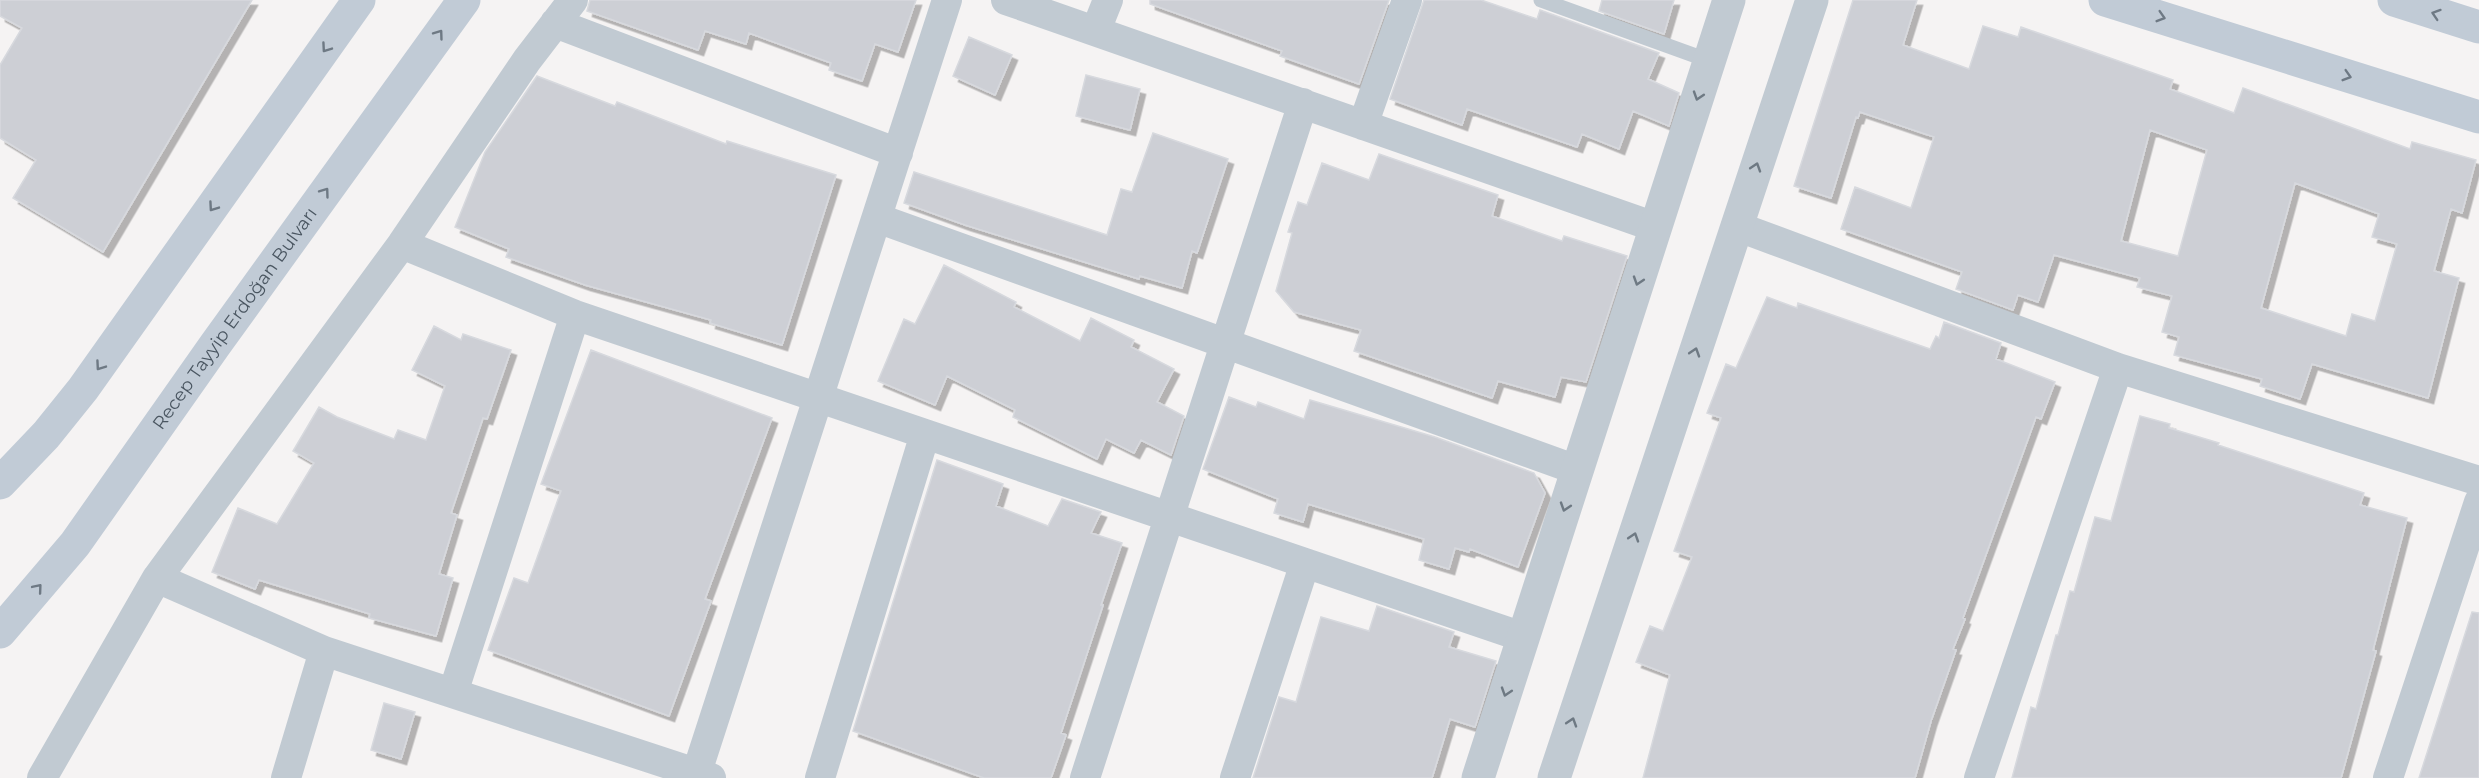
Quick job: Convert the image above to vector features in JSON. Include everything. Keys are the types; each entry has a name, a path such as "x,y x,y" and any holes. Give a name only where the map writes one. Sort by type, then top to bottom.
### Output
{"main road":[{"path":"0,482 46,435 83,389 359,0"},
{"name":"Recep Tayyip Erdoğan Bulvarı","path":"0,632 75,544 208,354 464,0"},
{"path":"2105,0 2479,117"},
{"path":"2394,0 2479,27"}],"street":[{"path":"42,778 157,578 402,244 527,60 573,0"},
{"path":"157,578 324,651 701,776 947,0"},
{"path":"1006,0 1655,227"},
{"path":"1096,30 1108,0"},
{"path":"1363,125 1407,0"},
{"path":"1478,778 1729,0"},
{"path":"1554,778 1812,0"},
{"path":"555,24 898,153"},
{"path":"1085,778 1303,103"},
{"path":"877,218 1577,470"},
{"path":"1736,226 2118,368 2479,481"},
{"path":"402,244 575,315 1523,637"},
{"path":"453,693 575,315"},
{"path":"1979,778 2118,368"},
{"path":"820,778 925,434"},
{"path":"2388,778 2479,502"},
{"path":"1235,778 1305,563"},
{"path":"286,778 324,651"}],"lane":[{"path":"1541,0 1710,61"}],"building":[{"path":"0,0 252,0 103,252 13,198 36,160 0,138 0,65 22,28 0,16"},
{"path":"590,0 916,0 898,52 875,44 862,81 829,70 831,63 749,33 746,44 705,31 698,50 587,11"},
{"path":"1150,0 1389,0 1359,84 1280,56 1282,51 1150,4"},
{"path":"1424,0 1481,0 1537,19 1540,10 1659,53 1648,79 1679,93 1669,126 1633,111 1619,149 1582,134 1577,147 1467,109 1462,125 1390,99"},
{"path":"1602,0 1674,0 1664,34 1599,11"},
{"path":"1853,0 1917,0 1903,45 1969,69 1983,26 2018,37 2021,27 2173,80 2170,89 2234,113 2243,88 2410,149 2412,142 2476,160 2462,213 2451,209 2434,271 2459,278 2428,398 2312,364 2300,399 2260,386 2262,379 2174,355 2179,337 2162,332 2172,296 2137,287 2140,278 2054,255 2038,302 2018,295 2013,310 1956,289 1962,272 1841,229 1855,187 1911,208 1934,137 1860,112 1858,118 1856,117 1831,198 1794,186","holes":["2150,130 2207,150 2178,256 2121,241","2295,183 2379,214 2372,237 2397,244 2375,321 2352,314 2346,336 2261,308"]},
{"path":"969,37 1012,55 995,95 953,76"},
{"path":"1086,75 1140,89 1130,130 1076,116"},
{"path":"537,76 615,106 617,102 726,144 727,141 836,175 782,345 710,323 711,320 585,285 506,257 509,249 455,227 485,152"},
{"path":"1153,133 1228,159 1197,253 1192,251 1182,288 1140,276 1139,279 965,225 904,203 914,172 1107,235 1121,189 1132,192"},
{"path":"1379,154 1498,195 1492,216 1562,241 1564,236 1627,256 1586,382 1561,377 1555,397 1498,381 1492,398 1354,351 1361,330 1294,312 1276,291 1292,233 1288,232 1298,202 1307,205 1322,163 1369,180"},
{"path":"944,265 1016,302 1014,307 1080,341 1091,318 1134,340 1131,347 1174,369 1157,402 1184,416 1171,455 1141,440 1134,453 1106,439 1097,459 1013,417 1015,410 947,376 935,405 878,381 904,319 915,324"},
{"path":"1767,297 1797,308 1798,303 1930,349 1936,336 1939,338 1944,322 2001,343 1996,359 2055,382 2041,419 2036,417 1963,618 1965,619 1953,649 1956,650 1931,721 1915,778 1643,778 1670,675 1636,662 1650,626 1663,631 1692,557 1674,551 1721,418 1707,413 1726,364 1736,368"},
{"path":"434,326 461,340 463,334 511,350 487,419 483,418 451,513 457,515 439,574 453,578 436,636 369,618 370,614 259,580 255,589 212,572 238,508 277,524 314,463 293,451 319,407 337,417 394,439 398,430 426,440 445,386 412,370"},
{"path":"591,350 772,418 705,599 711,601 669,716 488,650 514,578 528,583 561,491 541,484"},
{"path":"1229,397 1256,407 1258,402 1304,419 1310,400 1435,437 1534,473 1545,493 1518,567 1470,549 1469,552 1455,548 1449,569 1419,560 1424,539 1308,504 1303,522 1274,513 1278,499 1203,469"},
{"path":"2140,416 2170,424 2169,428 2364,493 2360,505 2407,518 2373,650 2376,651 2341,778 2012,778 2031,707 2036,709 2056,635 2058,635 2070,591 2074,592 2095,517 2111,521"},
{"path":"937,460 1003,484 996,506 1048,526 1062,499 1101,512 1091,533 1122,543 1061,733 1066,735 1051,778 984,778 853,731"},
{"path":"1377,606 1454,632 1449,647 1496,661 1475,727 1450,719 1432,778 1253,778 1279,697 1296,702 1321,617 1369,631"},
{"path":"2472,612 2479,613 2479,778 2419,778"},
{"path":"384,703 415,712 401,759 371,750"}]}
